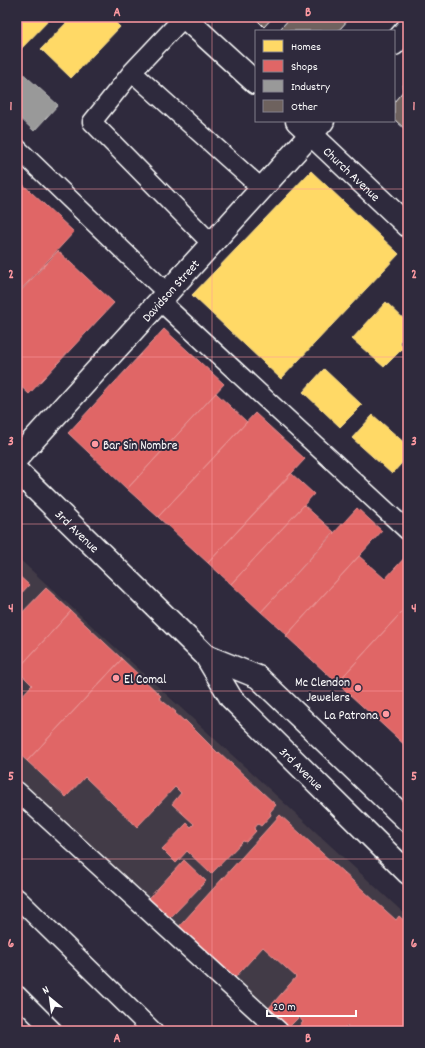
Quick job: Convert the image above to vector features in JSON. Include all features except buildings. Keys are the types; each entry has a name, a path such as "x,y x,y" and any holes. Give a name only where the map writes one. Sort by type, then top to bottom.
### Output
{"main road":[{"path":"184,17 255,82"},
{"path":"395,43 408,28"},
{"name":"Davidson Street","path":"17,458 261,188 310,125"},
{"name":"Church Avenue","path":"310,125 408,226"},
{"name":"3rd Avenue","path":"17,471 206,656 231,698 408,873"},
{"name":"3rd Avenue","path":"206,656 258,677 408,821"}],"lane":[{"path":"184,17 132,72 92,122 211,243"},
{"path":"132,72 261,188"},
{"path":"17,148 164,297 408,531"},
{"path":"17,791 279,1031"},
{"path":"17,898 143,1028"},
{"path":"17,995 53,1031"}],"shaded area":[{"path":"17,557 408,917 408,1031 288,1031 17,779"}],"place":[{"name":"Bar Sin Nombre","path":"95,444"},
{"name":"El Comal","path":"116,678"},
{"name":"Mc Clendon Jewelers","path":"358,688"},
{"name":"La Patrona","path":"386,714"}]}
